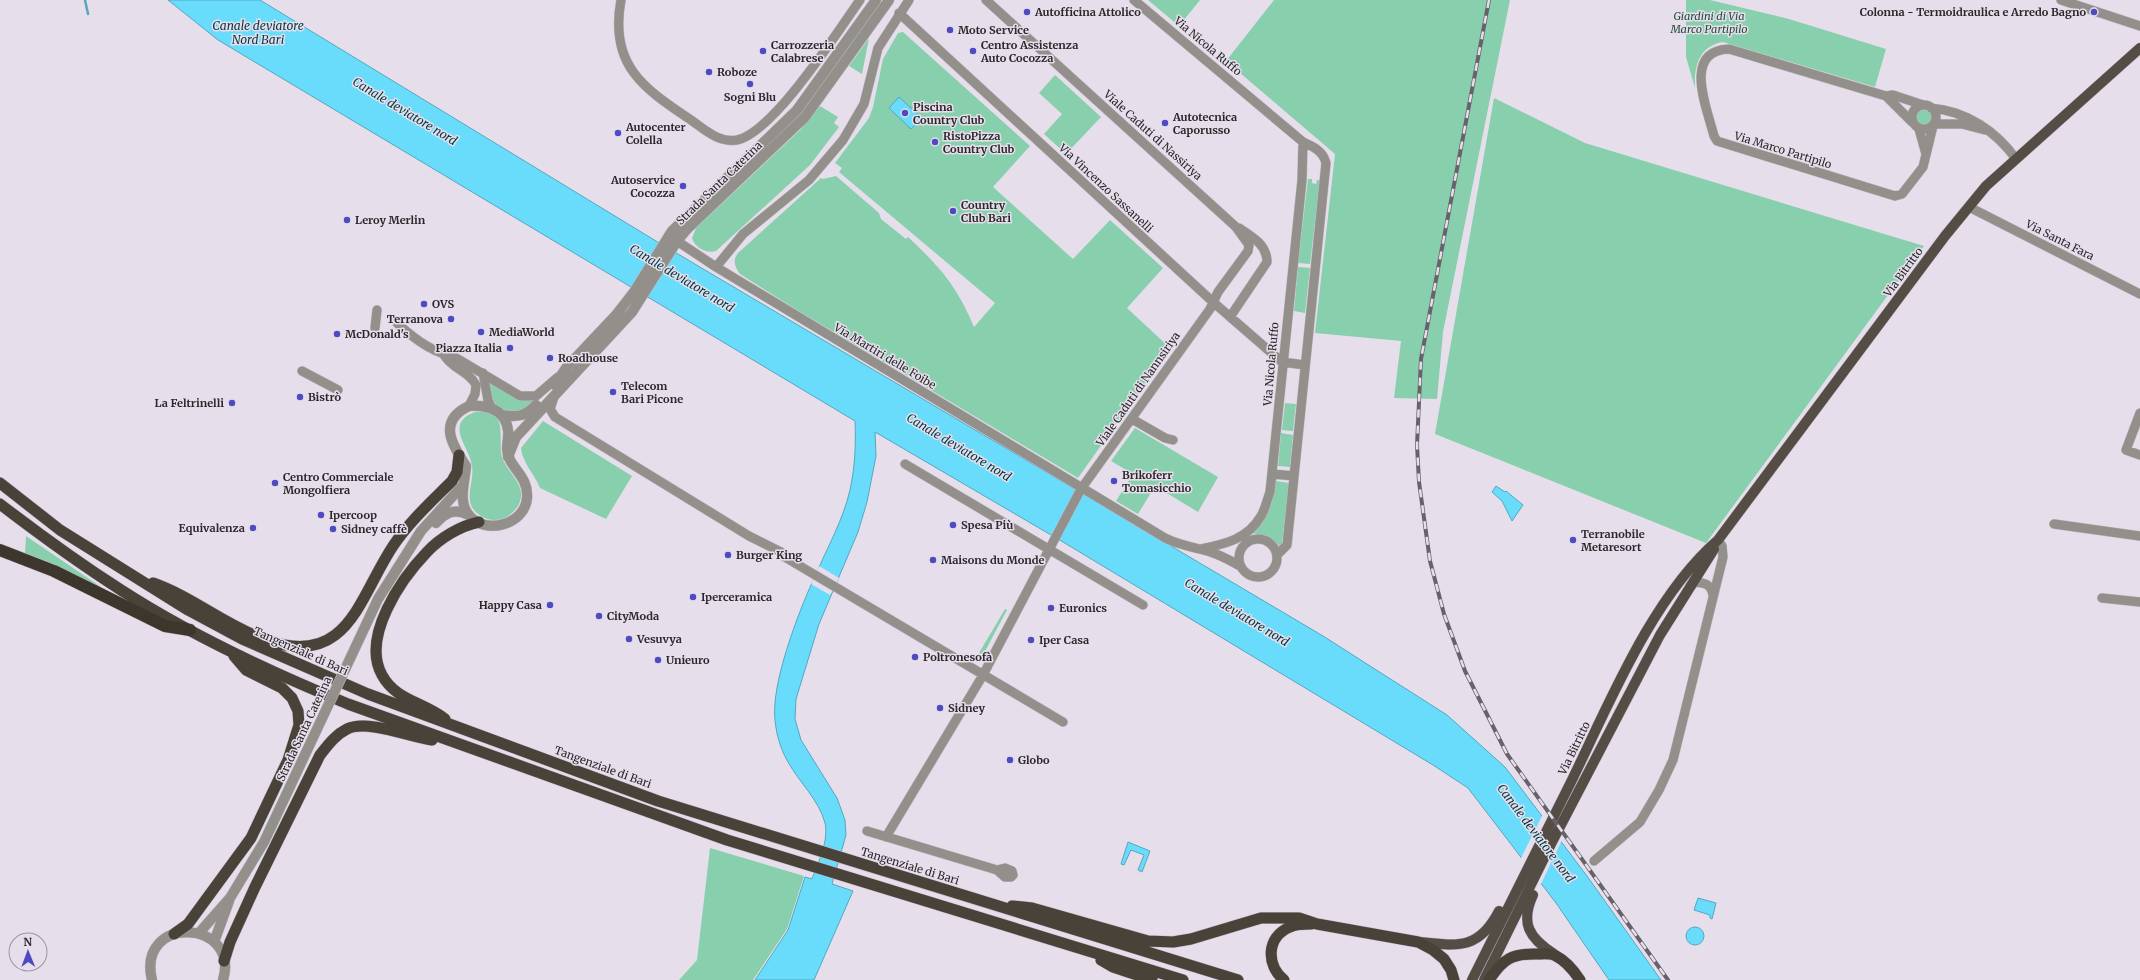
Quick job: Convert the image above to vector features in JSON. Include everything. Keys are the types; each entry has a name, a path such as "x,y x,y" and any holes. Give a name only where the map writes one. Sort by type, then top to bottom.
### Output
{"highway":[{"path":"132,576 170,589 217,616 266,640 288,646 308,647 325,642 341,631 353,618 399,537 452,481 457,472 459,455"},
{"name":"Tangenziale di Bari","path":"0,483 60,530 188,610 242,640 361,691 658,801 1238,980"},
{"path":"0,504 53,544 122,591 230,652 290,680 348,704 727,840 839,876 1183,980"},
{"path":"453,725 432,709 402,698 391,689 377,665 375,652 376,638 380,624 392,600 427,551 459,529 479,522"},
{"path":"0,550 66,576 165,626 190,630"},
{"path":"174,934 188,924 251,838 288,760 299,725 298,711 292,698 282,688 246,670 230,652"},
{"path":"224,961 230,942 255,887 320,755 332,740 347,728 361,726 379,728 415,738 454,743"},
{"path":"991,904 1032,908 1148,941 1173,942 1191,939 1261,918 1295,918 1317,924 1418,942 1444,958 1451,970 1454,980"},
{"path":"1284,980 1278,975 1272,964 1270,954 1273,943 1280,934 1290,927 1317,924"},
{"path":"1085,950 1113,967 1152,980"},
{"path":"1489,980 1499,965 1512,956 1524,953 1554,954 1573,970 1580,980"}],"main road":[{"name":"Via Bitritto","path":"1472,980 1497,941 1582,786 1660,635 1713,551 1718,540 1945,236 1986,186 2140,48"},
{"name":"Via Bitritto","path":"1484,980 1497,941 1571,781 1652,622 1680,581 1708,548 1718,540"},
{"path":"1418,942 1461,944 1478,938 1488,930 1558,796 1571,781"},
{"path":"1554,954 1540,946 1532,937 1526,917 1528,906 1577,806 1582,786"}],"street":[{"path":"621,0 617,20 621,49 634,75 661,100 719,139 737,140 757,129 800,86 860,0"},
{"name":"Strada Santa Caterina","path":"672,244 672,231 797,110 876,0"},
{"name":"Strada Santa Caterina","path":"502,415 517,417 528,414 560,380 566,368 616,315 638,295 672,244 805,117 889,0"},
{"path":"716,267 743,234 809,180 843,140 864,104 878,48 899,13 909,0"},
{"name":"Viale Caduti di Nassiriya","path":"986,0 1236,227 1249,245 1248,251 1218,292 1213,302"},
{"name":"Via Nicola Ruffo","path":"1134,0 1304,142 1319,150 1324,156 1326,163 1287,545 1278,554"},
{"path":"2065,1 2140,26"},
{"name":"Via Vincenzo Sassanelli","path":"899,13 1213,302 1282,362"},
{"name":"Via Marco Partipilo","path":"1934,125 1927,157 1923,167 1902,194 1895,196 1717,141 1714,136 1701,79 1702,67 1706,58 1711,53 1718,50 1729,49 1886,96 1893,95 1976,122 1990,131 2004,144 2016,159"},
{"name":"Via Marco Partipilo","path":"1886,96 1912,122"},
{"path":"1927,157 1918,129 1912,122 1913,111 1927,106 1936,117 1934,125"},
{"path":"1918,129 1926,130 1934,125 1962,124 1990,131"},
{"name":"Via Nicola Ruffo","path":"1200,549 1237,539 1248,531 1261,516 1270,492 1273,474 1282,362 1302,180 1304,142"},
{"name":"Via Santa Fara","path":"1969,207 2140,294"},
{"path":"1230,317 1260,276 1267,262 1265,250 1255,239 1236,227"},
{"name":"Via Martiri delle Foibe","path":"672,244 716,267 1165,538 1179,545 1200,549 1223,556 1240,566"},
{"name":"Strada Santa Caterina","path":"508,457 516,437 556,392 632,312 638,295"},
{"name":"Viale Caduti di Nannsiriya","path":"1082,489 1213,302"},
{"path":"375,328 377,310"},
{"path":"397,323 409,335 444,355 453,356 520,396 536,396 549,386 566,368"},
{"path":"444,355 450,364 468,375 476,385 475,394 469,406"},
{"path":"1282,362 1305,365"},
{"path":"302,371 338,390"},
{"path":"483,373 488,400 492,409"},
{"path":"556,392 550,409 555,417 759,542 764,542 781,552 783,556 1063,722"},
{"path":"469,406 486,406 492,409 502,415 508,430 508,457 524,478 527,500 524,508 514,521 496,526 479,522 469,515 463,497 463,484 466,466 450,436 451,423 457,413 469,406"},
{"path":"2140,413 2126,450 2140,455"},
{"path":"1132,419 1165,438 1173,440"},
{"path":"905,464 1051,545 1143,605"},
{"path":"1273,474 1294,476"},
{"name":"Strada Santa Caterina","path":"199,933 230,898 264,842 378,599 421,531 463,484"},
{"path":"886,837 983,675 1082,489"},
{"name":"Strada Santa Caterina","path":"397,569 447,513 462,511 469,515"},
{"path":"2054,524 2140,536"},
{"path":"1237,539 1247,542 1259,539 1271,543 1278,554 1276,566 1267,576 1254,578 1240,566 1240,553 1247,542 1248,531"},
{"path":"1594,861 1640,822 1659,790 1667,772 1678,741 1722,557 1722,546 1718,540"},
{"path":"1690,586 1696,582 1708,585 1712,588 1713,595"},
{"path":"2102,598 2140,602"},
{"path":"867,831 997,870"},
{"name":"Strada Santa Caterina","path":"214,942 230,898"},
{"path":"152,980 150,970 154,953 166,938 186,931 199,933 214,942 224,961 223,980"}],"green space":[{"path":"1148,0 1200,0 1179,26"},
{"path":"1274,0 1510,0 1443,332 1437,399 1394,398 1401,341 1315,333 1335,154 1226,61"},
{"name":"Giardini di Via Marco Partipilo","path":"1686,0 1710,0 1789,19 1886,49 1875,87 1723,42 1715,44 1703,53 1697,65 1695,88 1686,57"},
{"path":"903,32 1030,146 993,187 1073,259 1110,220 1163,268 1127,308 1170,348 1078,478 797,310 740,274 736,266 735,259 738,253 821,178 823,179 836,176 879,213 881,219 906,239 908,237 929,258 954,288 974,327 995,303 839,172 842,168 835,163 869,118 873,107 883,59 898,33"},
{"path":"869,38 862,74 849,66"},
{"path":"1055,75 1101,117 1066,154 1044,134 1062,114 1039,93"},
{"path":"1494,98 1585,143 1924,246 1706,543 1435,434"},
{"path":"820,106 838,117 834,123 839,127 810,165 716,251 705,251 696,245 692,238 696,228 800,130"},
{"path":"1923,109 1929,112 1932,118 1929,124 1923,127 1917,124 1914,118 1917,112"},
{"path":"1308,179 1312,179 1312,183 1316,184 1317,180 1320,180 1310,264 1298,263"},
{"path":"1298,267 1310,268 1305,313 1294,311"},
{"path":"489,382 534,401 522,412 502,409 494,402"},
{"path":"1285,403 1296,404 1293,431 1282,430"},
{"path":"475,412 486,412 494,415 498,420 501,434 502,457 516,480 521,492 521,499 518,506 508,516 499,520 488,519 481,516 471,505 470,493 472,466 459,429 461,423 466,417"},
{"path":"543,421 632,476 606,519 540,488 526,463 521,448"},
{"path":"1135,428 1218,477 1198,512 1155,486 1138,514 1116,501 1133,474 1111,461"},
{"path":"1281,433 1293,435 1290,467 1278,466"},
{"path":"1276,481 1289,483 1282,544 1280,546 1267,536 1252,533 1271,505"},
{"path":"26,536 101,587 100,589 25,553"},
{"path":"1005,609 1007,610 983,655 979,653"},
{"path":"710,848 804,876 787,929 753,980 679,980 697,960"}],"water":[{"name":"Canale deviatore Nord Bari","path":"168,0 260,0 656,241 1323,636 1447,715 1505,767 1587,876 1661,980 1609,980 1556,903 1468,788 1433,765 1063,542 875,432 876,456 867,502 858,532 819,624 796,699 795,719 801,740 837,798 845,820 846,835 832,884 853,891 814,980 755,980 788,930 805,877 812,879 820,859 826,837 825,823 814,799 793,769 781,748 776,726 775,703 780,672 797,620 847,501 854,464 855,421 218,40"},
{"name":"Piscina Country Club","path":"899,97 922,118 911,129 889,108"},
{"path":"1496,486 1505,492 1506,491 1523,505 1512,521 1502,501 1492,492"},
{"path":"1128,842 1150,851 1142,872 1138,870 1144,855 1131,850 1124,865 1121,864"},
{"path":"1698,898 1716,903 1712,919 1710,918 1710,915 1694,910"},
{"path":"1691,927 1699,927 1704,932 1702,943 1699,945 1691,945 1686,940 1686,932"}],"pier":[{"path":"819,566 839,578 830,595 811,584"},
{"path":"1543,814 1562,840 1540,886 1520,860"}],"waterway":[{"path":"85,0 88,14"}],"railway":[{"path":"1489,0 1421,359 1417,445 1419,482 1430,561 1444,614 1465,671 1507,754 1668,980"}],"place":[{"name":"Autofficina Attolico","path":"1027,12"},
{"name":"Colonna - Termoidraulica e Arredo Bagno","path":"2094,12"},
{"name":"Moto Service","path":"950,30"},
{"name":"Carrozzeria Calabrese","path":"763,51"},
{"name":"Centro Assistenza Auto Cocozza","path":"973,51"},
{"name":"Roboze","path":"709,72"},
{"name":"Sogni Blu","path":"750,84"},
{"name":"Piscina Country Club","path":"905,113"},
{"name":"Autotecnica Caporusso","path":"1165,123"},
{"name":"Autocenter Colella","path":"618,133"},
{"name":"RistoPizza Country Club","path":"935,142"},
{"name":"Autoservice Cocozza","path":"683,186"},
{"name":"Country Club Bari","path":"953,211"},
{"name":"Leroy Merlin","path":"347,220"},
{"name":"OVS","path":"424,304"},
{"name":"Terranova","path":"451,319"},
{"name":"MediaWorld","path":"481,332"},
{"name":"McDonald's","path":"337,334"},
{"name":"Piazza Italia","path":"510,348"},
{"name":"Roadhouse","path":"550,358"},
{"name":"Telecom Bari Picone","path":"613,392"},
{"name":"Bistrò","path":"300,397"},
{"name":"La Feltrinelli","path":"232,403"},
{"name":"Brikoferr Tomasicchio","path":"1114,481"},
{"name":"Centro Commerciale Mongolfiera","path":"275,483"},
{"name":"Ipercoop","path":"321,515"},
{"name":"Spesa Più","path":"953,525"},
{"name":"Equivalenza","path":"253,528"},
{"name":"Sidney caffè","path":"333,529"},
{"name":"Terranobile Metaresort","path":"1573,540"},
{"name":"Burger King","path":"728,555"},
{"name":"Maisons du Monde","path":"933,560"},
{"name":"Iperceramica","path":"693,597"},
{"name":"Happy Casa","path":"550,605"},
{"name":"Euronics","path":"1051,608"},
{"name":"CityModa","path":"599,616"},
{"name":"Vesuvya","path":"629,639"},
{"name":"Iper Casa","path":"1031,640"},
{"name":"Poltronesofà","path":"915,657"},
{"name":"Unieuro","path":"658,660"},
{"name":"Sidney","path":"940,708"},
{"name":"Globo","path":"1010,760"}],"water label":[{"name":"Canale deviatore nord","path":"405,111"},
{"name":"Canale deviatore nord","path":"682,278"},
{"name":"Canale deviatore nord","path":"959,447"},
{"name":"Canale deviatore nord","path":"1237,612"},
{"name":"Canale deviatore nord","path":"1536,833"}]}
